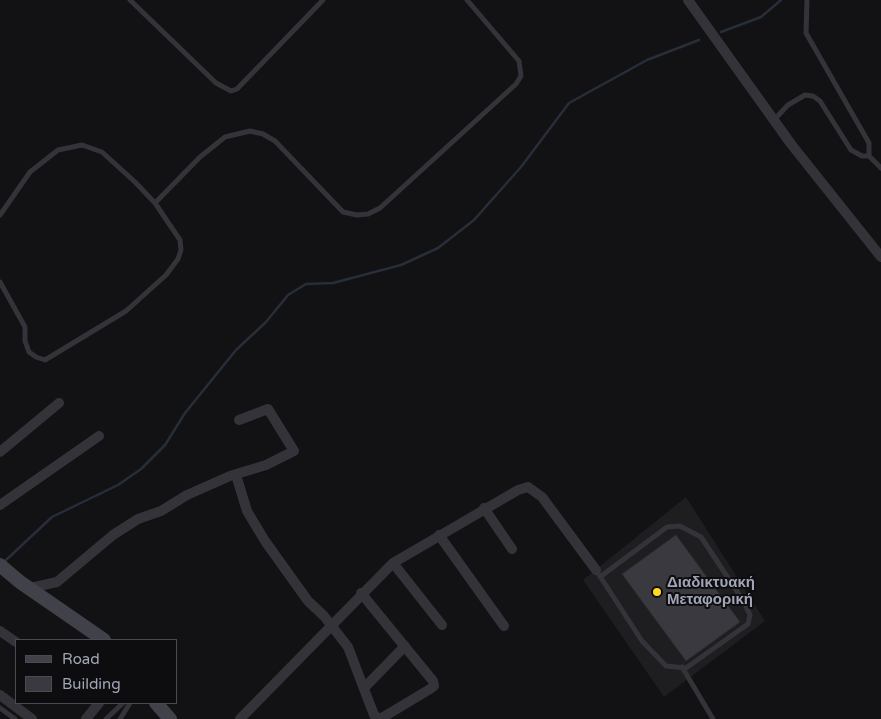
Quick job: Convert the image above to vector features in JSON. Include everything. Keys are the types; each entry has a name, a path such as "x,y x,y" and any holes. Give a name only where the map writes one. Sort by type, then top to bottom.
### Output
{"street":[{"path":"688,0 774,120 881,257"},
{"path":"0,452 59,403"},
{"path":"30,588 57,582 113,536 138,519 161,511 187,495 236,474 266,465 294,451 268,409 238,420"},
{"path":"0,505 100,436"},
{"path":"236,474 247,511 308,601 340,636 365,687 374,714 380,719 434,686 424,669 406,646 361,593"},
{"path":"240,719 392,563 518,490 528,487 535,490 598,573"},
{"path":"484,508 512,549"},
{"path":"439,535 504,626"},
{"path":"392,563 442,625"},
{"path":"0,565 103,639"},
{"path":"0,631 15,641"},
{"path":"322,634 340,636"},
{"path":"365,687 406,646"},
{"path":"0,695 32,719"},
{"path":"86,719 98,704"},
{"path":"157,704 170,719"}],"lane":[{"path":"130,0 216,83 231,92 237,89 323,0"},
{"path":"155,204 200,157 225,136 250,130 263,134 275,142 343,212 357,215 368,214 380,208 516,84 520,76 519,61 467,0"},
{"path":"807,0 806,33 869,143 869,156"},
{"path":"774,120 788,105 806,96 813,96 820,101 851,150 862,156 869,156 881,168"},
{"path":"0,215 30,172 58,150 82,145 102,152 155,204 180,240 181,250 178,259 166,274 126,311 45,360 29,352 25,341 25,327 0,282"},
{"path":"680,526 701,536 744,602 750,616 748,624 686,668 666,666 642,641 598,573 667,527 680,526"},
{"path":"682,667 713,719"},
{"path":"106,719 122,704"},
{"path":"120,719 129,704"},
{"path":"0,708 15,719"}],"shaded area":[{"path":"686,497 765,621 664,697 583,580"}],"building":[{"path":"676,535 740,622 686,661 622,574"}],"waterway":[{"path":"721,32 761,17 781,0"},
{"path":"6,560 52,517 118,485 141,469 165,445 185,413 236,350 266,322 288,295 306,284 333,283 401,265 438,248 474,220 521,167 569,103 647,60 699,40"}],"place":[{"name":"Διαδικτυακή Μεταφορική","path":"657,592"}]}
